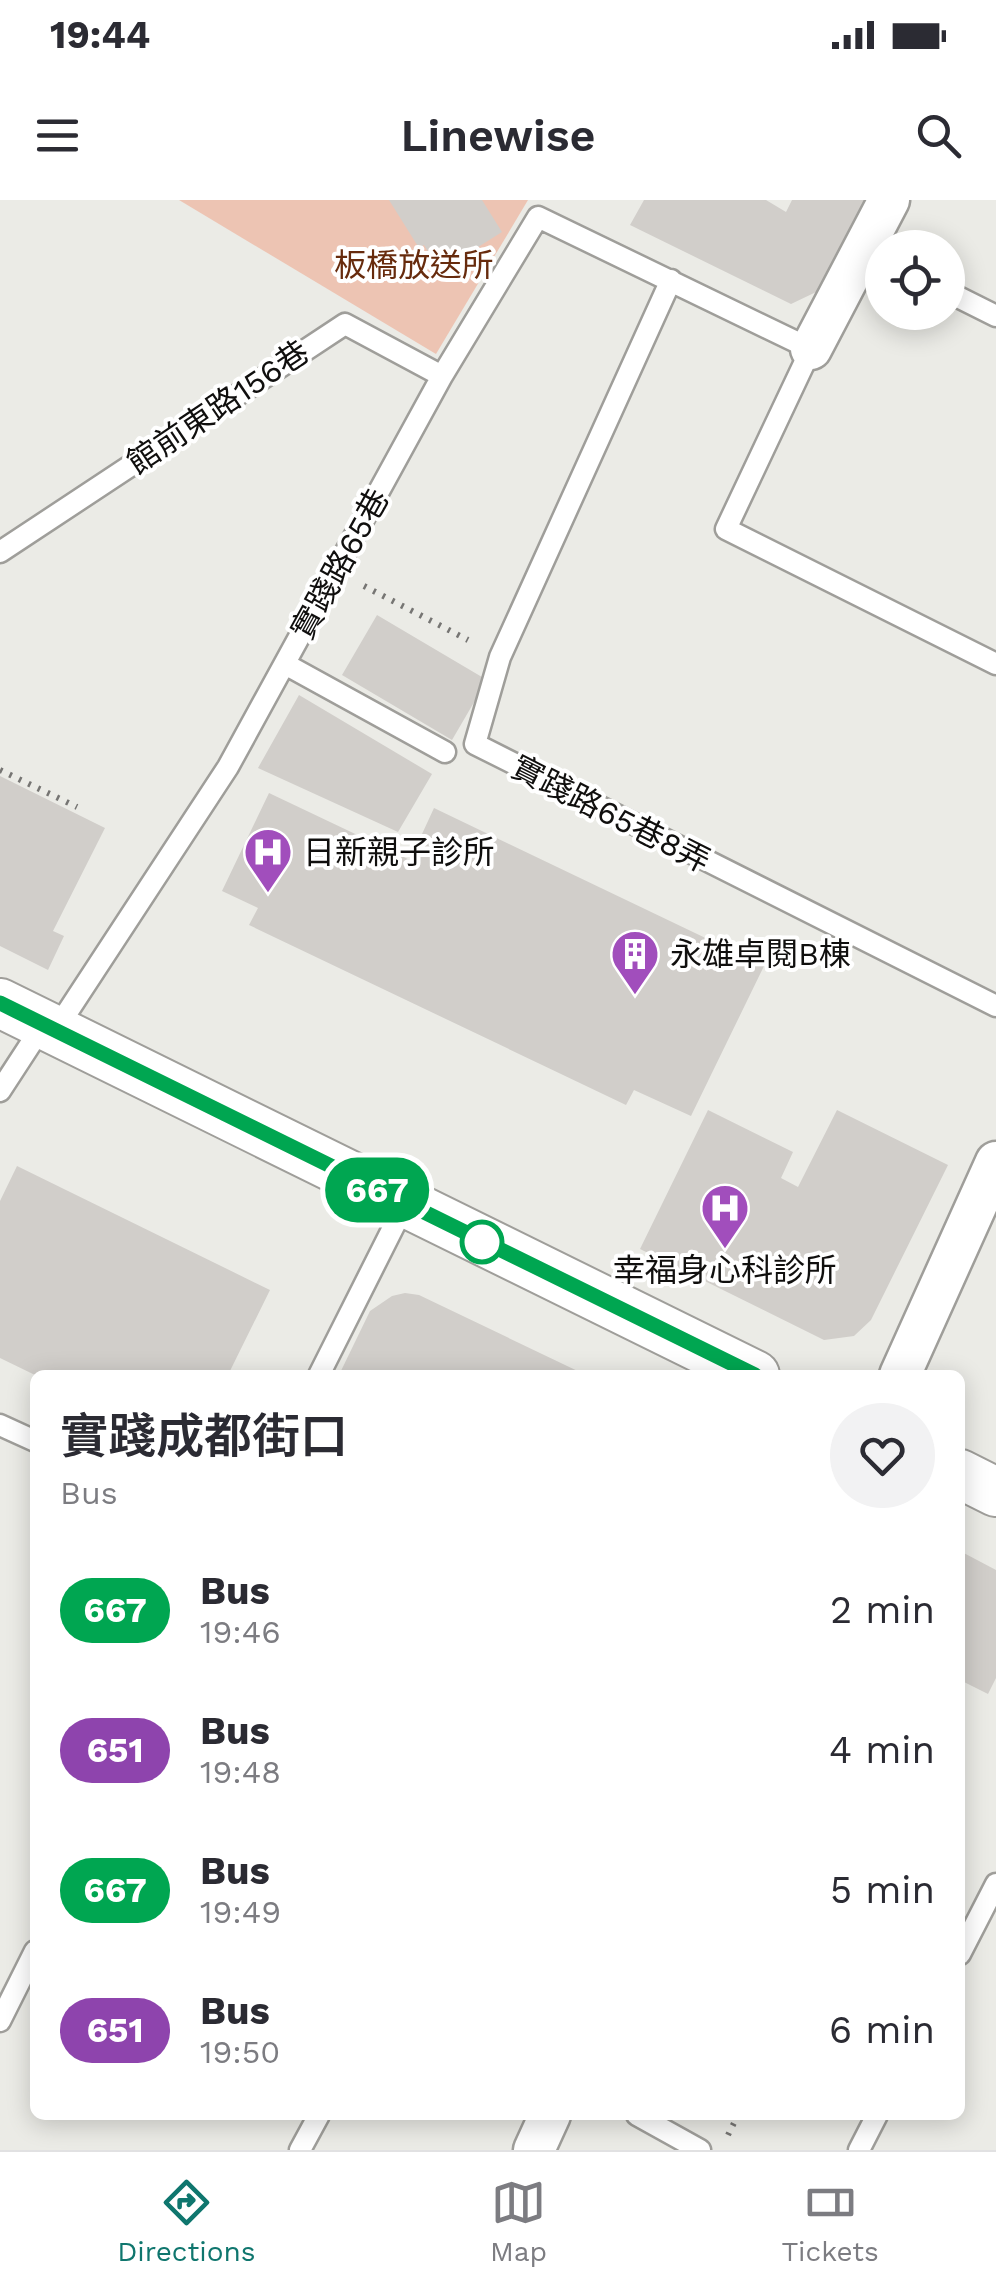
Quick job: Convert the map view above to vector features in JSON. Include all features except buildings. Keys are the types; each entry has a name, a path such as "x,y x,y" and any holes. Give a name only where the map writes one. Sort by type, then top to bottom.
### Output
{"street":[{"path":"880,230 889,200"},
{"path":"811,348 865,266"},
{"path":"0,1003 745,1370"},
{"path":"902,1370 996,1162"},
{"path":"965,1476 996,1492"},
{"path":"534,2150 548,2120"}],"lane":[{"name":"實踐路65巷","path":"0,1091 49,1028 228,767 442,376 538,217 811,348"},
{"path":"500,657 671,280"},
{"path":"965,300 996,316"},
{"name":"館前東路156巷","path":"0,552 345,324 442,376"},
{"path":"811,348 726,528 996,664"},
{"name":"實踐路65巷8弄","path":"500,657 475,744 996,1006"},
{"path":"286,664 446,752"},
{"path":"322,1370 405,1204"},
{"path":"0,1425 30,1440"},
{"path":"965,1944 996,1884"},
{"path":"0,2021 30,1960"},
{"path":"300,2150 316,2120"},
{"path":"646,2120 700,2150"},
{"path":"859,2150 874,2120"}],"path":[{"path":"336,571 500,657"},
{"path":"0,770 76,806"}],"green space":[{"name":"板橋放送所","path":"179,200 528,200 436,354"}],"bus line":[{"name":"667","path":"0,1003 745,1370"}],"place":[{"name":"日新親子診所","path":"268,894"},
{"name":"永雄卓閱B棟","path":"635,996"},
{"name":"幸福身心科診所","path":"725,1250"}]}
